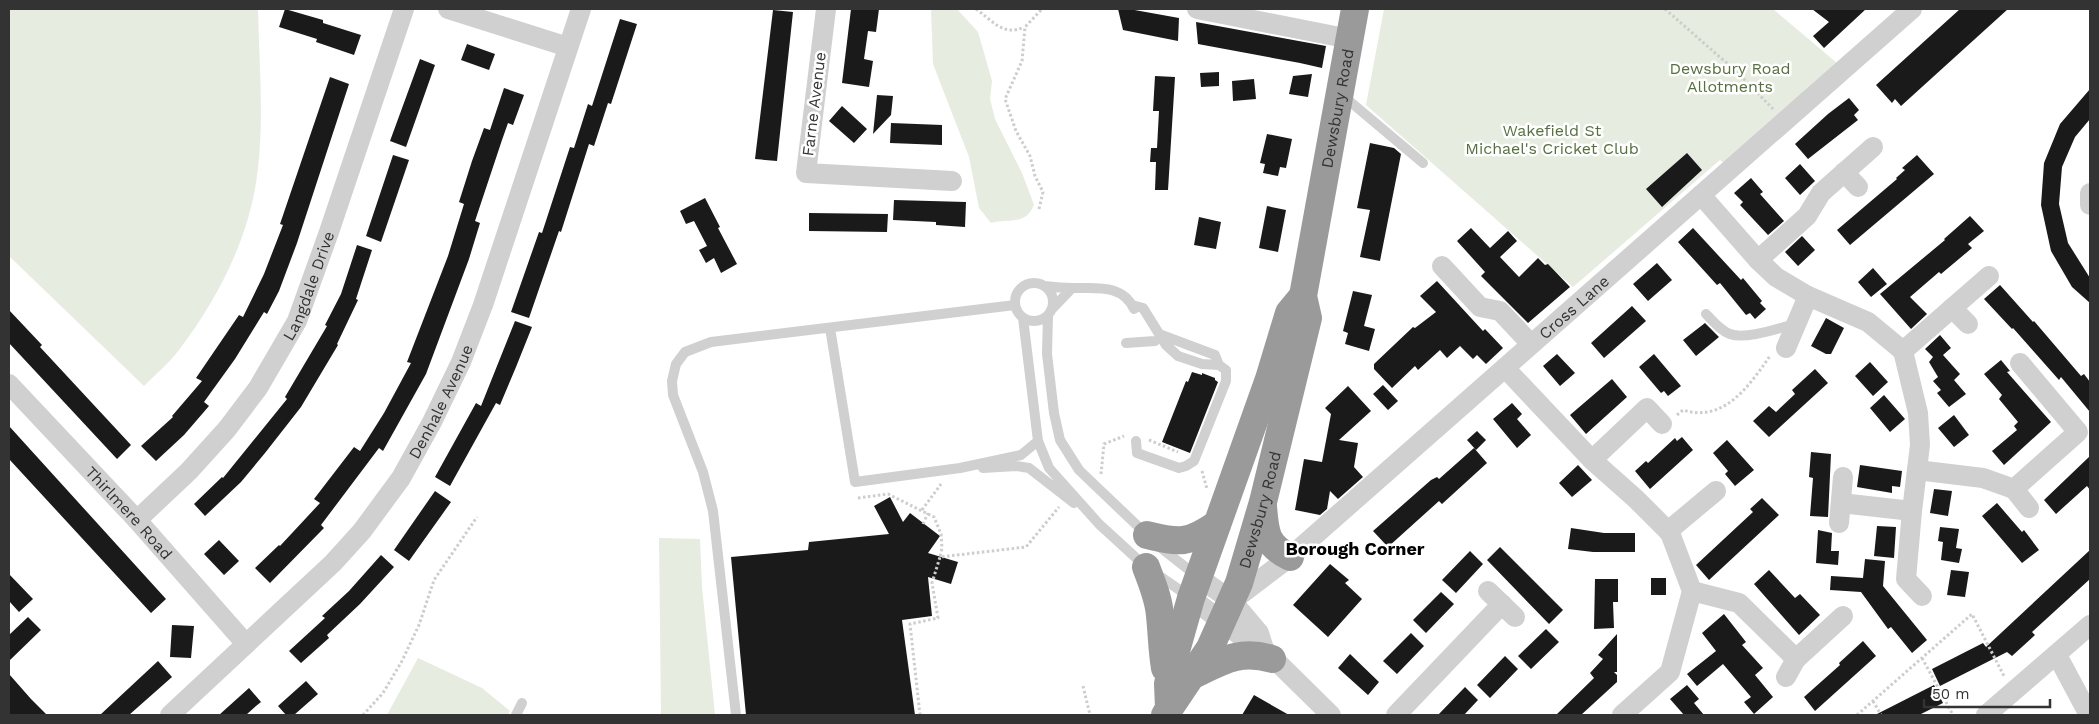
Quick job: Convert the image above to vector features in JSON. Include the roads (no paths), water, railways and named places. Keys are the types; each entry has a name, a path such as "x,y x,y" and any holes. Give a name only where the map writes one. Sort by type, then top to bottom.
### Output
{"highway":[{"name":"Dewsbury Road","path":"1263,502 1284,408 1308,318 1303,296 1356,9"},
{"name":"Dewsbury Road","path":"1167,703 1193,675 1210,648 1211,599 1217,524 1269,379 1289,313 1303,296"},
{"path":"1263,502 1264,527 1269,541 1279,552 1290,557"},
{"path":"1211,599 1234,538 1263,502"},
{"path":"1147,535 1168,540 1189,540 1217,524"},
{"path":"1146,567 1154,587 1160,616 1167,703"},
{"name":"Dewsbury Road","path":"1167,703 1175,652 1211,599"},
{"path":"1193,675 1243,654 1268,654"}],"street":[{"name":"Langdale Drive","path":"137,520 189,471 227,429 258,388 297,321 404,9"},
{"path":"448,9 568,48"},
{"name":"Denhale Avenue","path":"170,715 333,563 362,531 401,478 432,422 461,362 483,305 581,9"},
{"name":"Farne Avenue","path":"826,9 806,173 952,181"},
{"path":"1197,9 1350,39"},
{"name":"Cross Lane","path":"1211,599 1290,557 1912,9"},
{"path":"1758,260 1808,216 1821,193 1851,180 1873,147"},
{"path":"2090,193 2090,204"},
{"path":"1701,195 1758,260 1776,277 1808,296 1868,322 1903,351 1918,413 1920,445 1906,579 1922,596"},
{"path":"1454,271 1480,307 1500,312 1531,344"},
{"path":"1903,351 1989,276"},
{"path":"1786,348 1808,296"},
{"path":"1952,308 1968,324"},
{"path":"2014,489 2078,432 2020,363"},
{"path":"1505,368 1592,460 1636,499 1668,531 1692,591 1670,672 1622,715"},
{"name":"Thirlmere Road","path":"9,384 137,520 246,644"},
{"path":"1592,460 1647,408 1662,424"},
{"path":"1917,470 1983,478 2014,489 2029,508"},
{"path":"1839,523 1843,477"},
{"path":"1668,531 1716,491"},
{"path":"1841,503 1912,511"},
{"path":"1692,591 1740,603 1791,668 1843,616"},
{"path":"1211,599 1259,633 1268,654 1324,713"},
{"path":"1396,715 1501,604"},
{"path":"1986,715 2090,625"},
{"path":"2057,655 2089,715"}],"lane":[{"path":"1340,93 1423,163"},
{"path":"1072,288 1050,313 1036,321 1023,318 1018,313 1015,305 1016,294 1023,286 1034,282 1044,286 1072,288 1098,286 1118,292 1134,308 1143,308 1157,337 1178,356 1202,364 1219,365 1226,370 1226,381 1194,461 1179,468 1137,453 1134,438"},
{"path":"1044,286 1051,294 1053,300 1050,313 1048,354 1054,414 1060,440 1079,470 1211,599"},
{"path":"736,715 713,510 703,472 673,395 672,381 676,364 685,352 711,342 1015,305"},
{"path":"1706,314 1721,329 1736,336 1796,324"},
{"path":"1023,318 1038,441 1050,468 1099,524"},
{"path":"830,328 856,482 955,469 1021,455 1038,441"},
{"path":"1126,344 1157,337"},
{"path":"955,469 1022,466 1037,473 1099,524 1146,567 1211,599"},
{"path":"516,715 522,703"}],"district":[{"name":"Borough Corner","path":"1355,548"}],"park label":[{"name":"Dewsbury Road Allotments","path":"1730,77"},
{"name":"Wakefield St Michael's Cricket Club","path":"1552,139"}]}
